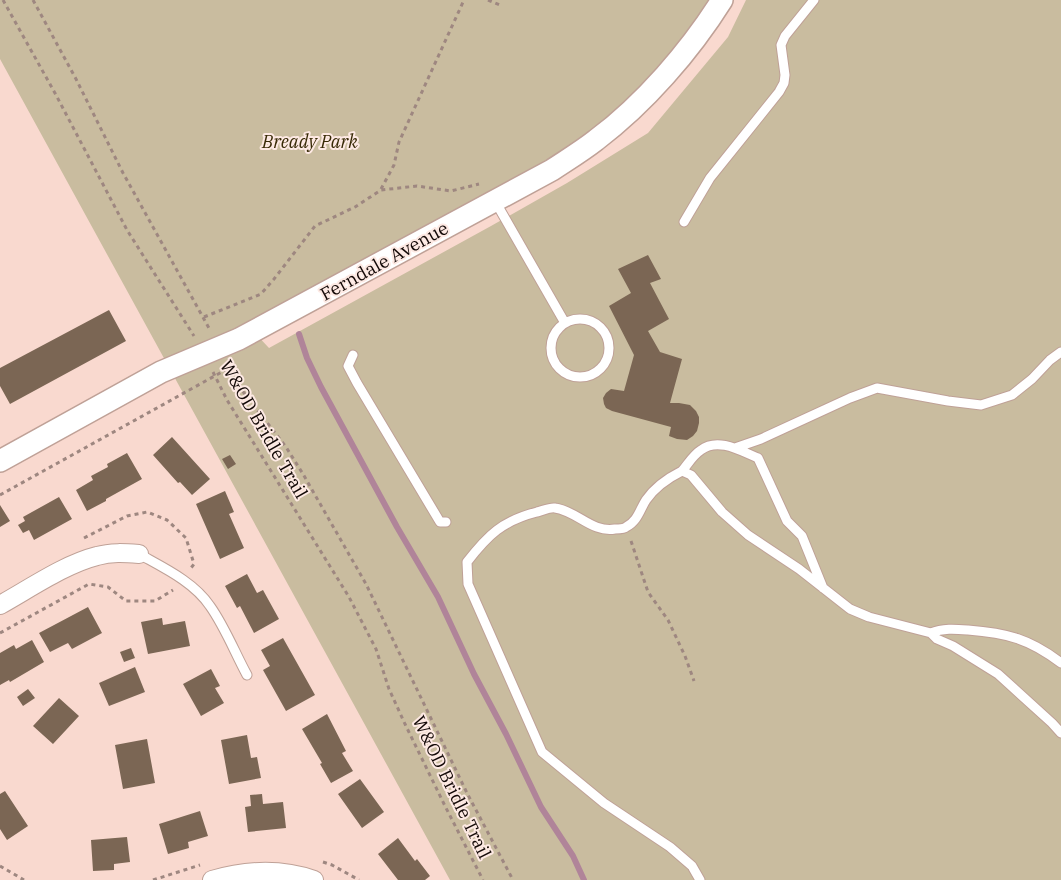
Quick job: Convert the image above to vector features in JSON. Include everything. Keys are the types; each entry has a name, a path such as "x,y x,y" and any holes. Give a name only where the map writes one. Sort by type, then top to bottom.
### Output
{"street":[{"name":"Ferndale Avenue","path":"0,461 161,372 239,339 299,308 552,170 597,140 635,107 676,63 722,0"},
{"path":"0,605 77,562 98,555 118,553 139,554"},
{"path":"212,880 234,874 264,871 292,874 314,880"}],"lane":[{"path":"684,222 710,178 784,83 785,75 781,45 785,36 814,0"},
{"path":"495,201 565,323"},
{"path":"584,319 593,322 601,328 606,336 609,354 605,364 591,376 581,378 563,372 556,365 552,357 551,347 553,338 558,329 565,323 584,319"},
{"path":"735,448 761,439 850,398 878,388 981,405 1012,394 1032,379 1050,360 1061,352"},
{"path":"353,355 348,366 361,391 440,522 446,522"},
{"path":"700,880 692,866 670,847 604,803 542,752 468,584 467,562 482,542 509,521 554,507 577,516 595,528 610,530 626,528 638,517 645,501 655,488 669,477 682,471 700,450 716,444 735,448 758,458 787,521 802,536 823,588"},
{"path":"682,471 690,475 722,512 748,536 799,569 850,609 869,617 930,633 937,639 953,646 998,674 1061,733"},
{"path":"139,554 179,577 210,606 247,675"},
{"path":"930,633 948,628 1006,634 1036,646 1061,663"}],"path":[{"name":"W&OD Bridle Trail","path":"3,0 127,230 211,350 215,375 227,400 349,597 376,649 405,724 483,880"},
{"path":"33,0 76,79 123,173 204,317 211,350 229,368 234,380 286,447 366,584 467,793 513,880"},
{"path":"204,317 261,294 315,226 355,207 381,190 394,165 399,142 464,0"},
{"path":"488,0 502,6"},
{"path":"381,190 418,186 452,191 485,182"},
{"path":"0,495 229,368"},
{"path":"626,528 648,592 668,620 685,656 694,681"},
{"path":"0,866 24,880"}],"green space":[{"name":"Bready Park","path":"0,0 716,0 626,114 495,201 254,332 269,348 567,183 648,133 728,37 746,0 1061,0 1061,880 450,880 0,59"}],"building":[{"path":"648,255 661,279 650,283 669,319 648,331 660,352 682,359 670,403 690,405 699,417 697,431 687,440 669,436 671,427 612,411 606,408 604,404 603,398 611,389 624,391 634,355 609,306 631,293 618,269"},
{"path":"109,310 126,341 10,404 0,386 0,368"},
{"path":"172,437 210,479 192,495 180,482 178,483 153,455"},
{"path":"127,453 142,479 87,511 76,490 93,480 91,476 108,467 107,464"},
{"path":"230,455 236,464 228,469 222,459"},
{"path":"225,491 234,512 229,514 244,548 220,559 196,504"},
{"path":"59,497 72,519 34,540 29,530 23,533 18,525 25,521 23,517"},
{"path":"0,505 10,521 0,527"},
{"path":"247,574 257,593 263,590 279,619 254,633 240,606 237,608 225,586"},
{"path":"88,607 102,633 72,649 68,643 50,652 39,633"},
{"path":"162,618 163,625 185,621 190,646 148,654 141,622"},
{"path":"283,638 315,695 286,711 263,670 270,666 261,650"},
{"path":"32,640 44,662 10,682 9,680 0,685 0,653 14,645 16,649"},
{"path":"131,648 135,658 124,662 120,652"},
{"path":"135,667 145,692 109,706 99,683"},
{"path":"211,669 220,686 215,688 224,703 201,716 183,684"},
{"path":"28,689 35,698 23,706 17,697"},
{"path":"59,698 79,716 53,744 33,726"},
{"path":"327,714 346,751 342,753 353,771 331,783 320,764 322,763 302,729"},
{"path":"247,735 251,758 257,757 261,778 229,784 221,740"},
{"path":"147,739 155,783 123,789 115,745"},
{"path":"360,779 384,812 362,828 338,794"},
{"path":"5,791 28,826 7,840 0,829 0,794"},
{"path":"262,794 263,804 283,802 286,828 248,832 245,807 251,806 250,795"},
{"path":"200,811 208,836 188,842 189,848 168,854 159,824"},
{"path":"127,837 130,862 114,864 114,870 93,871 91,840"},
{"path":"398,838 415,861 417,859 430,876 425,880 398,880 378,854"}],"waterway":[{"path":"299,334 307,358 321,387 397,527 438,597 474,674 506,734 541,807 573,856 584,880"}]}
